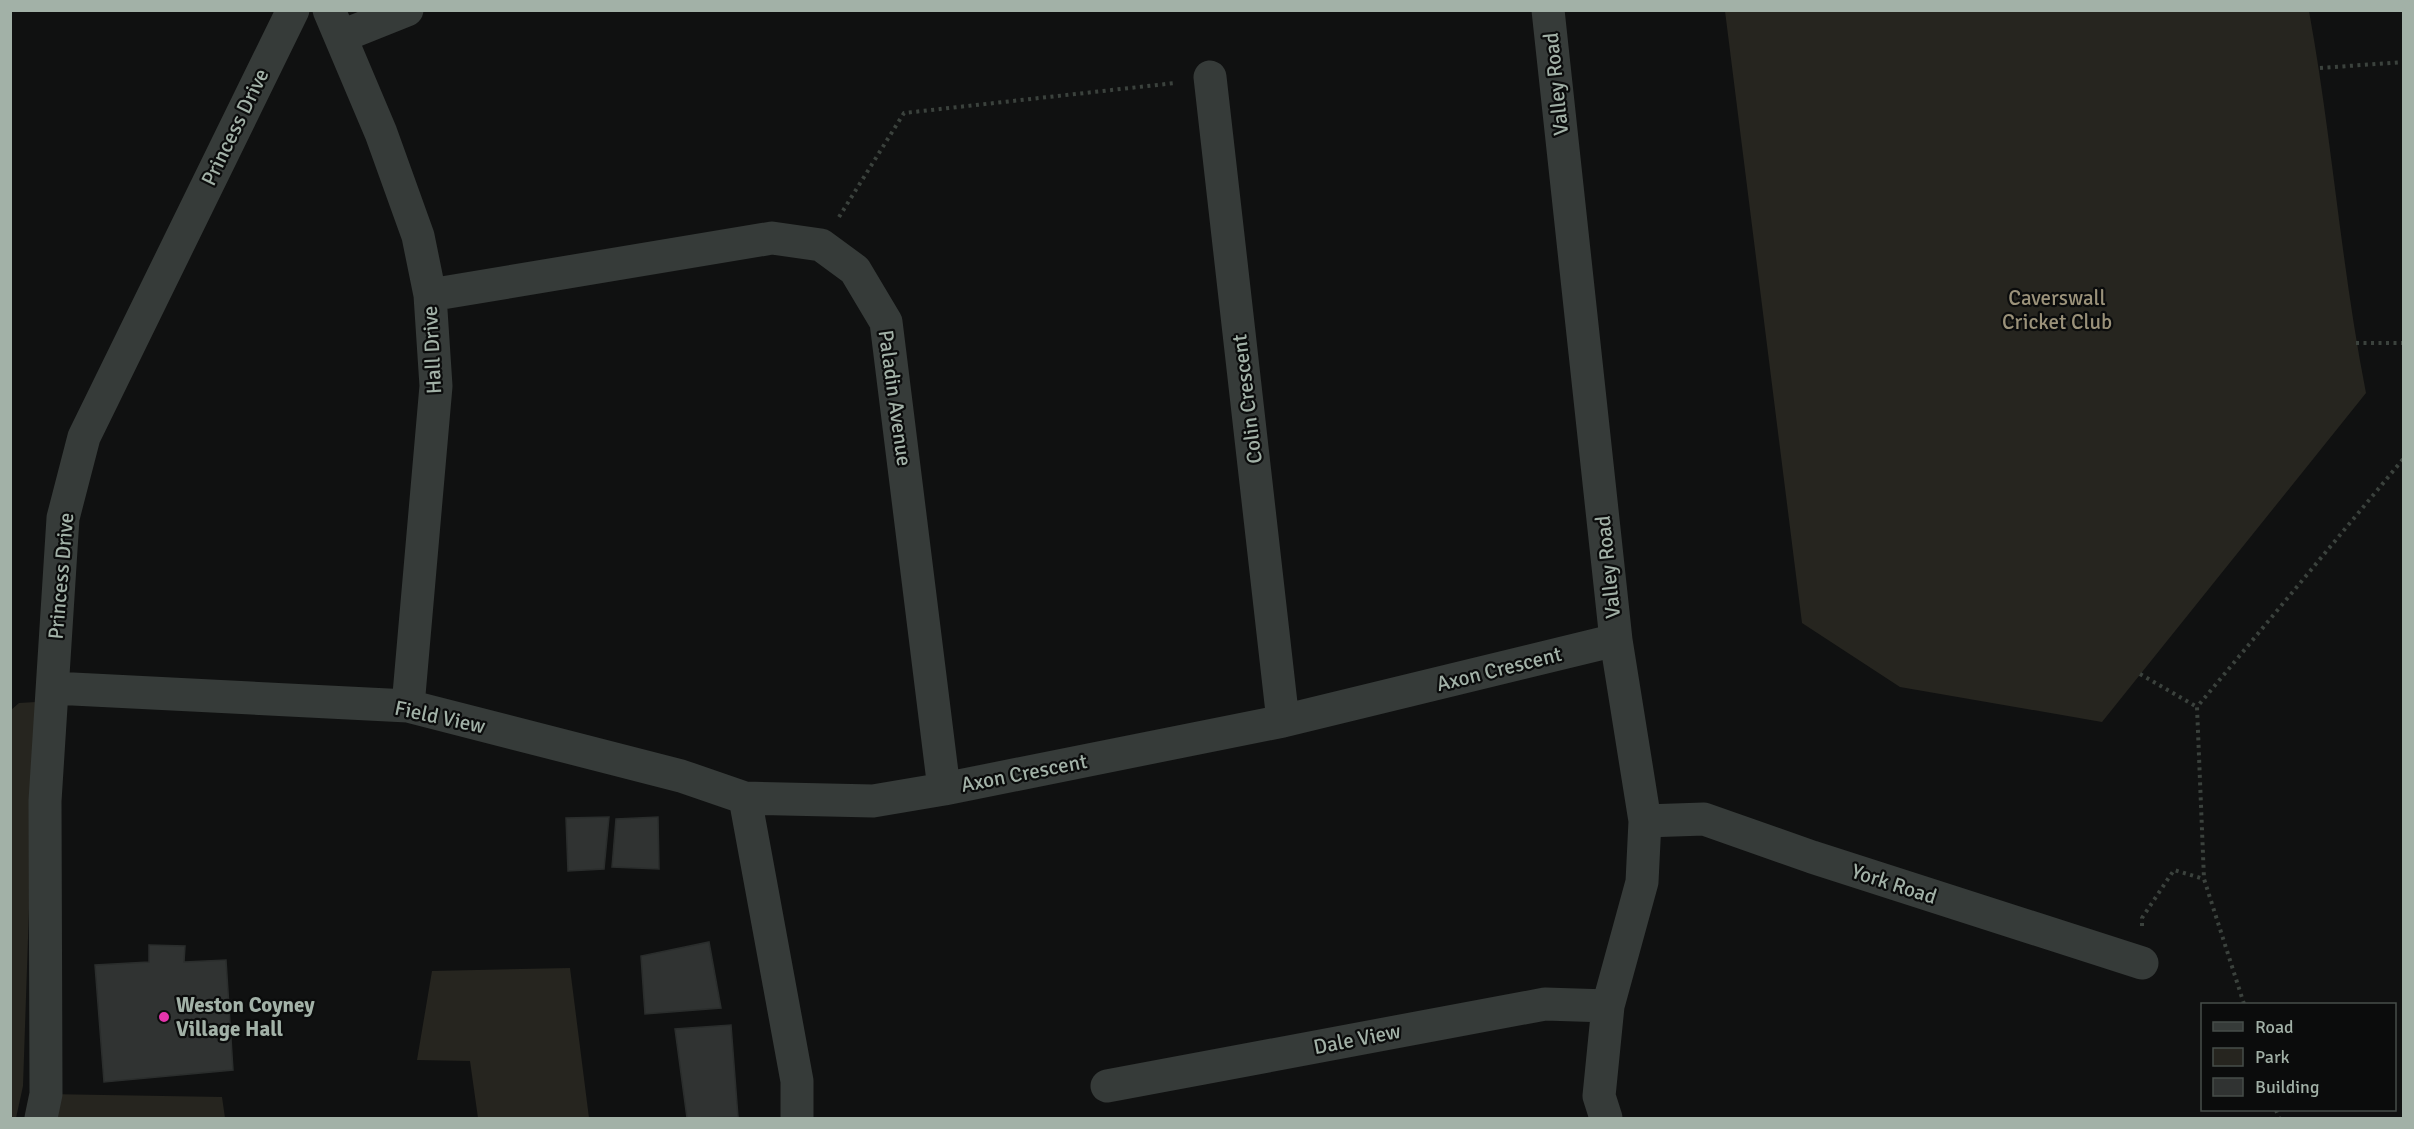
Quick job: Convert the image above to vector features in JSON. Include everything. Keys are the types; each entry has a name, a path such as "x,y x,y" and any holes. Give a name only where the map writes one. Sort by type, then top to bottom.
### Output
{"street":[{"name":"Princess Drive","path":"41,1119 46,1094 45,801 63,518 84,437 293,10"},
{"path":"335,23 407,10"},
{"name":"Valley Road","path":"1548,10 1616,640 1645,821 1642,882 1608,1006 1599,1096 1606,1119"},
{"name":"Hall Drive","path":"335,23 381,133 418,236 430,295 436,386 408,706"},
{"name":"Colin Crescent","path":"1210,77 1283,721"},
{"name":"Paladin Avenue","path":"430,295 772,238 822,246 855,270 886,322 944,789"},
{"name":"Axon Crescent","path":"745,798 873,801 944,789 1283,721 1616,640"},
{"name":"Field View","path":"53,688 408,706 670,774 745,798"},
{"path":"745,798 797,1081 797,1119"},
{"name":"York Road","path":"1645,821 1704,819 1812,857 2142,963"},
{"name":"Dale View","path":"1107,1086 1545,1004 1608,1006"}],"path":[{"path":"2320,68 2403,62"},
{"path":"822,246 904,113 1156,87 1210,77"},
{"path":"2356,343 2403,344"},
{"path":"2243,1003 2204,879 2197,706 2403,458"},
{"path":"2140,674 2197,706"},
{"path":"2142,963 2142,918 2174,870 2204,879"}],"green space":[{"name":"Caverswall Cricket Club","path":"1725,11 2309,11 2357,345 2366,393 2102,722 1900,687 1802,623"},
{"path":"36,702 23,1086 16,1118 11,1118 11,710 19,703"},
{"path":"570,968 589,1118 478,1118 470,1061 417,1060 432,971"},
{"path":"46,1094 222,1097 225,1118 41,1118"}],"building":[{"path":"609,817 604,869 568,871 566,818"},
{"path":"658,817 659,869 612,867 616,819"},
{"path":"709,942 721,1008 645,1014 641,956"},
{"name":"Weston Coyney Village Hall","path":"149,945 185,946 184,962 226,960 233,1070 104,1082 95,965 149,962"},
{"path":"731,1025 738,1117 687,1118 675,1029"}],"place":[{"name":"Weston Coyney Village Hall","path":"164,1017"}]}
